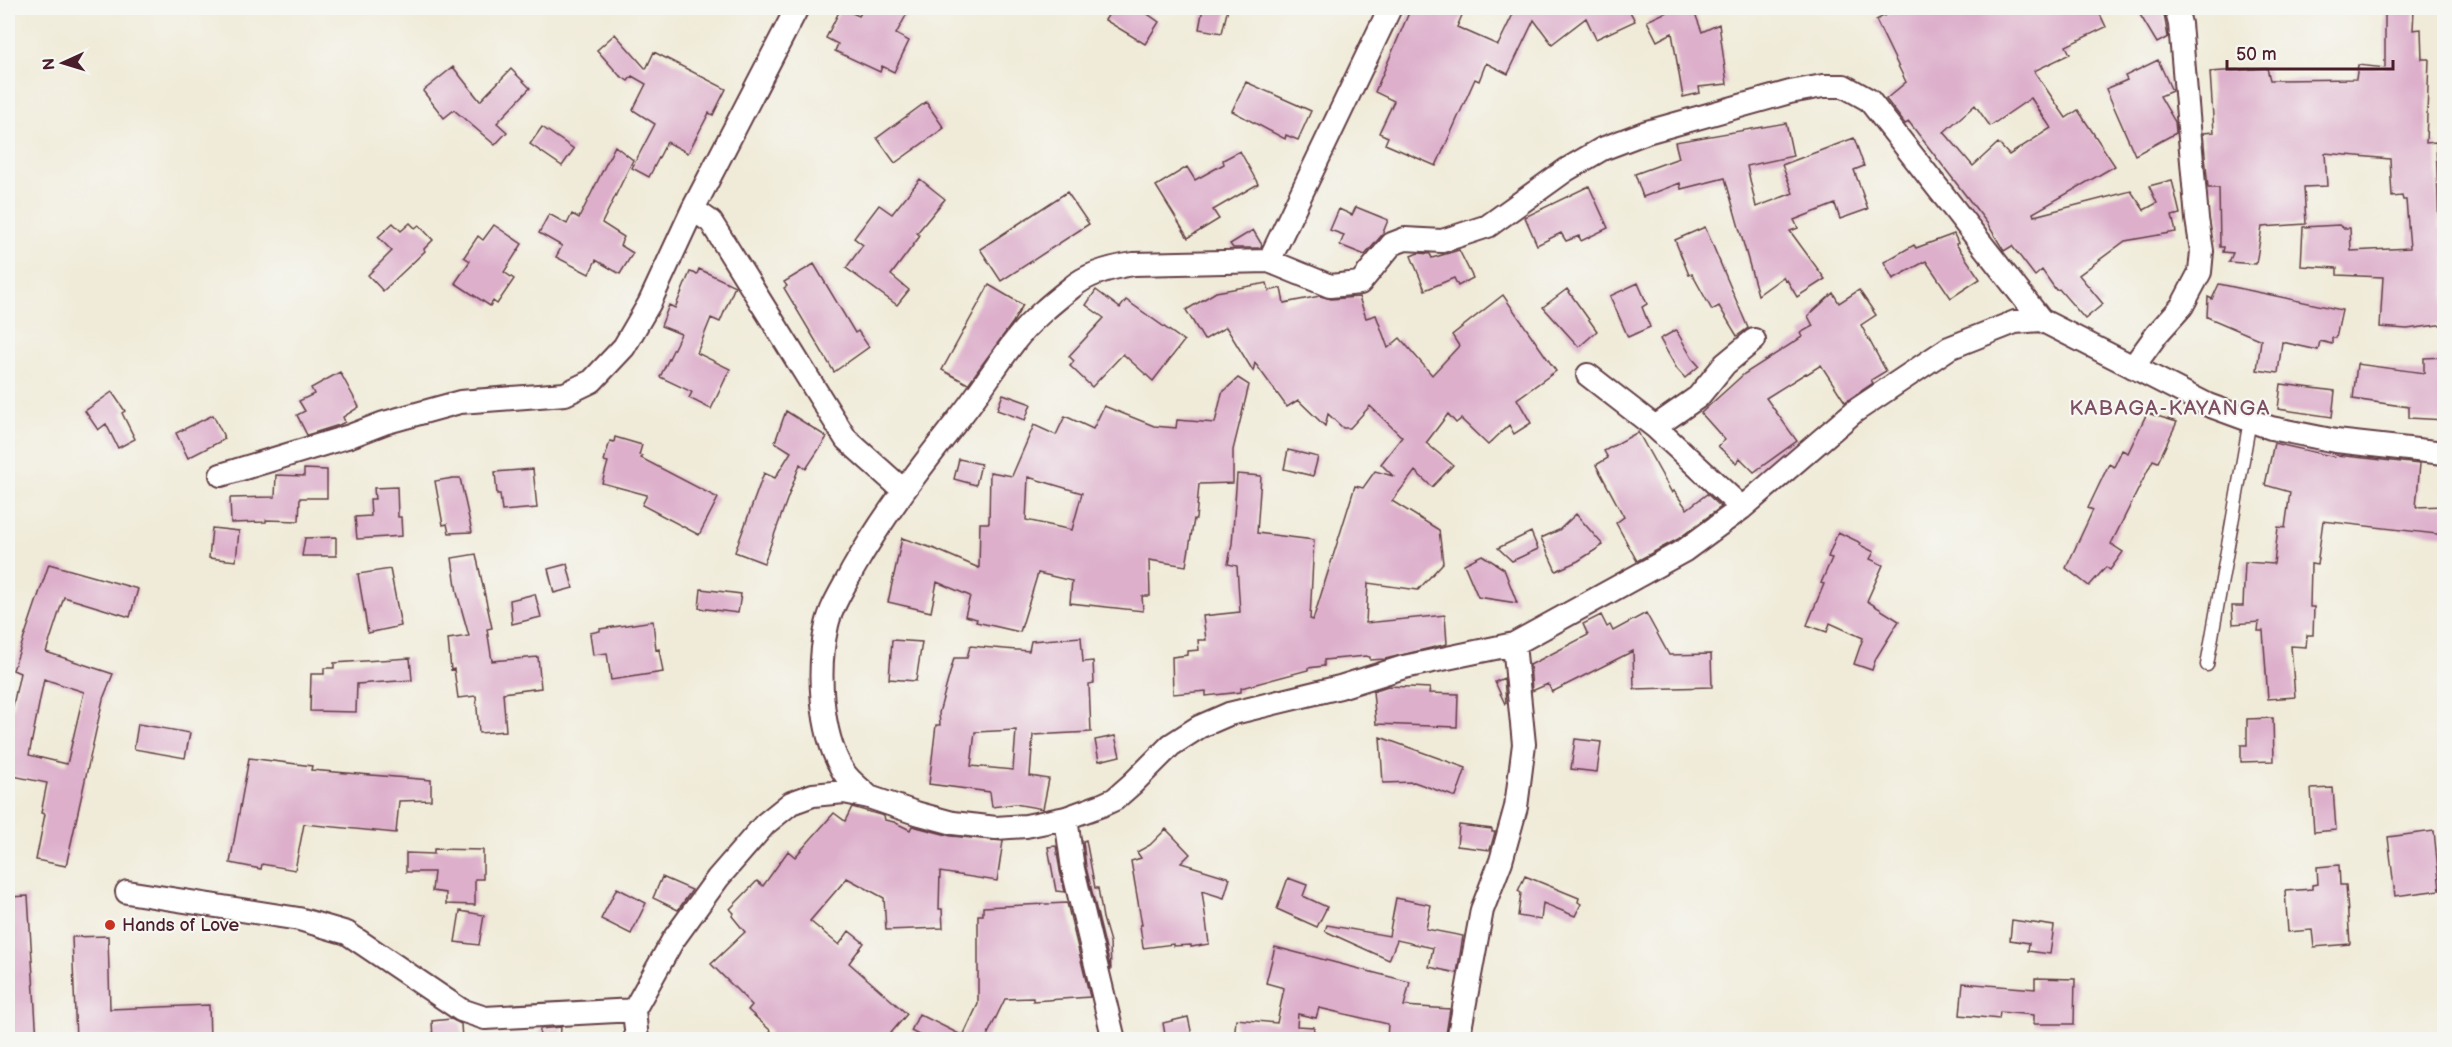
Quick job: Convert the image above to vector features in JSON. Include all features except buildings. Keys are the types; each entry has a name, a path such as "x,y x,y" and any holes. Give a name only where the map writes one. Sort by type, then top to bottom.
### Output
{"street":[{"path":"221,475 350,436 384,423 460,402 565,394 591,381 624,347 649,303 693,209 797,8"},
{"path":"1269,261 1390,8"},
{"path":"2133,367 2157,334 2182,306 2200,272 2202,251 2197,219 2180,24 2176,8"},
{"path":"869,797 844,773 832,748 826,727 822,695 824,643 834,605 878,525 903,490 987,382 1015,341 1073,286 1114,267 1134,264 1269,261 1330,286 1360,283 1392,244 1405,239 1442,241 1488,226 1566,170 1602,149 1647,132 1790,92 1823,86 1844,86 1869,100 2041,320 2208,405 2271,428 2336,441 2445,453"},
{"path":"693,209 711,222 846,439 903,490"},
{"path":"637,1040 634,1010 673,940 718,878 765,824 791,803 813,795 844,792 869,797 953,823 996,828 1026,826 1066,818 1115,799 1170,745 1198,727 1229,714 1340,687 1404,667 1514,644 1685,550 1742,508 1855,411 1949,348 2015,322 2041,320"},
{"path":"1655,427 1698,397 1725,364 1754,340"},
{"path":"1588,375 1655,427 1742,508"},
{"path":"1458,1040 1482,910 1501,861 1516,807 1524,744 1514,644"},
{"path":"1066,818 1073,869 1114,1040"},
{"path":"127,892 299,919 347,933 383,955 461,1010 485,1018 634,1010"}],"lane":[{"path":"2207,665 2250,420"}],"place":[{"name":"Hands of Love","path":"110,925"}],"district":[{"name":"KABAGA-KAYANGA","path":"2170,408"}]}
